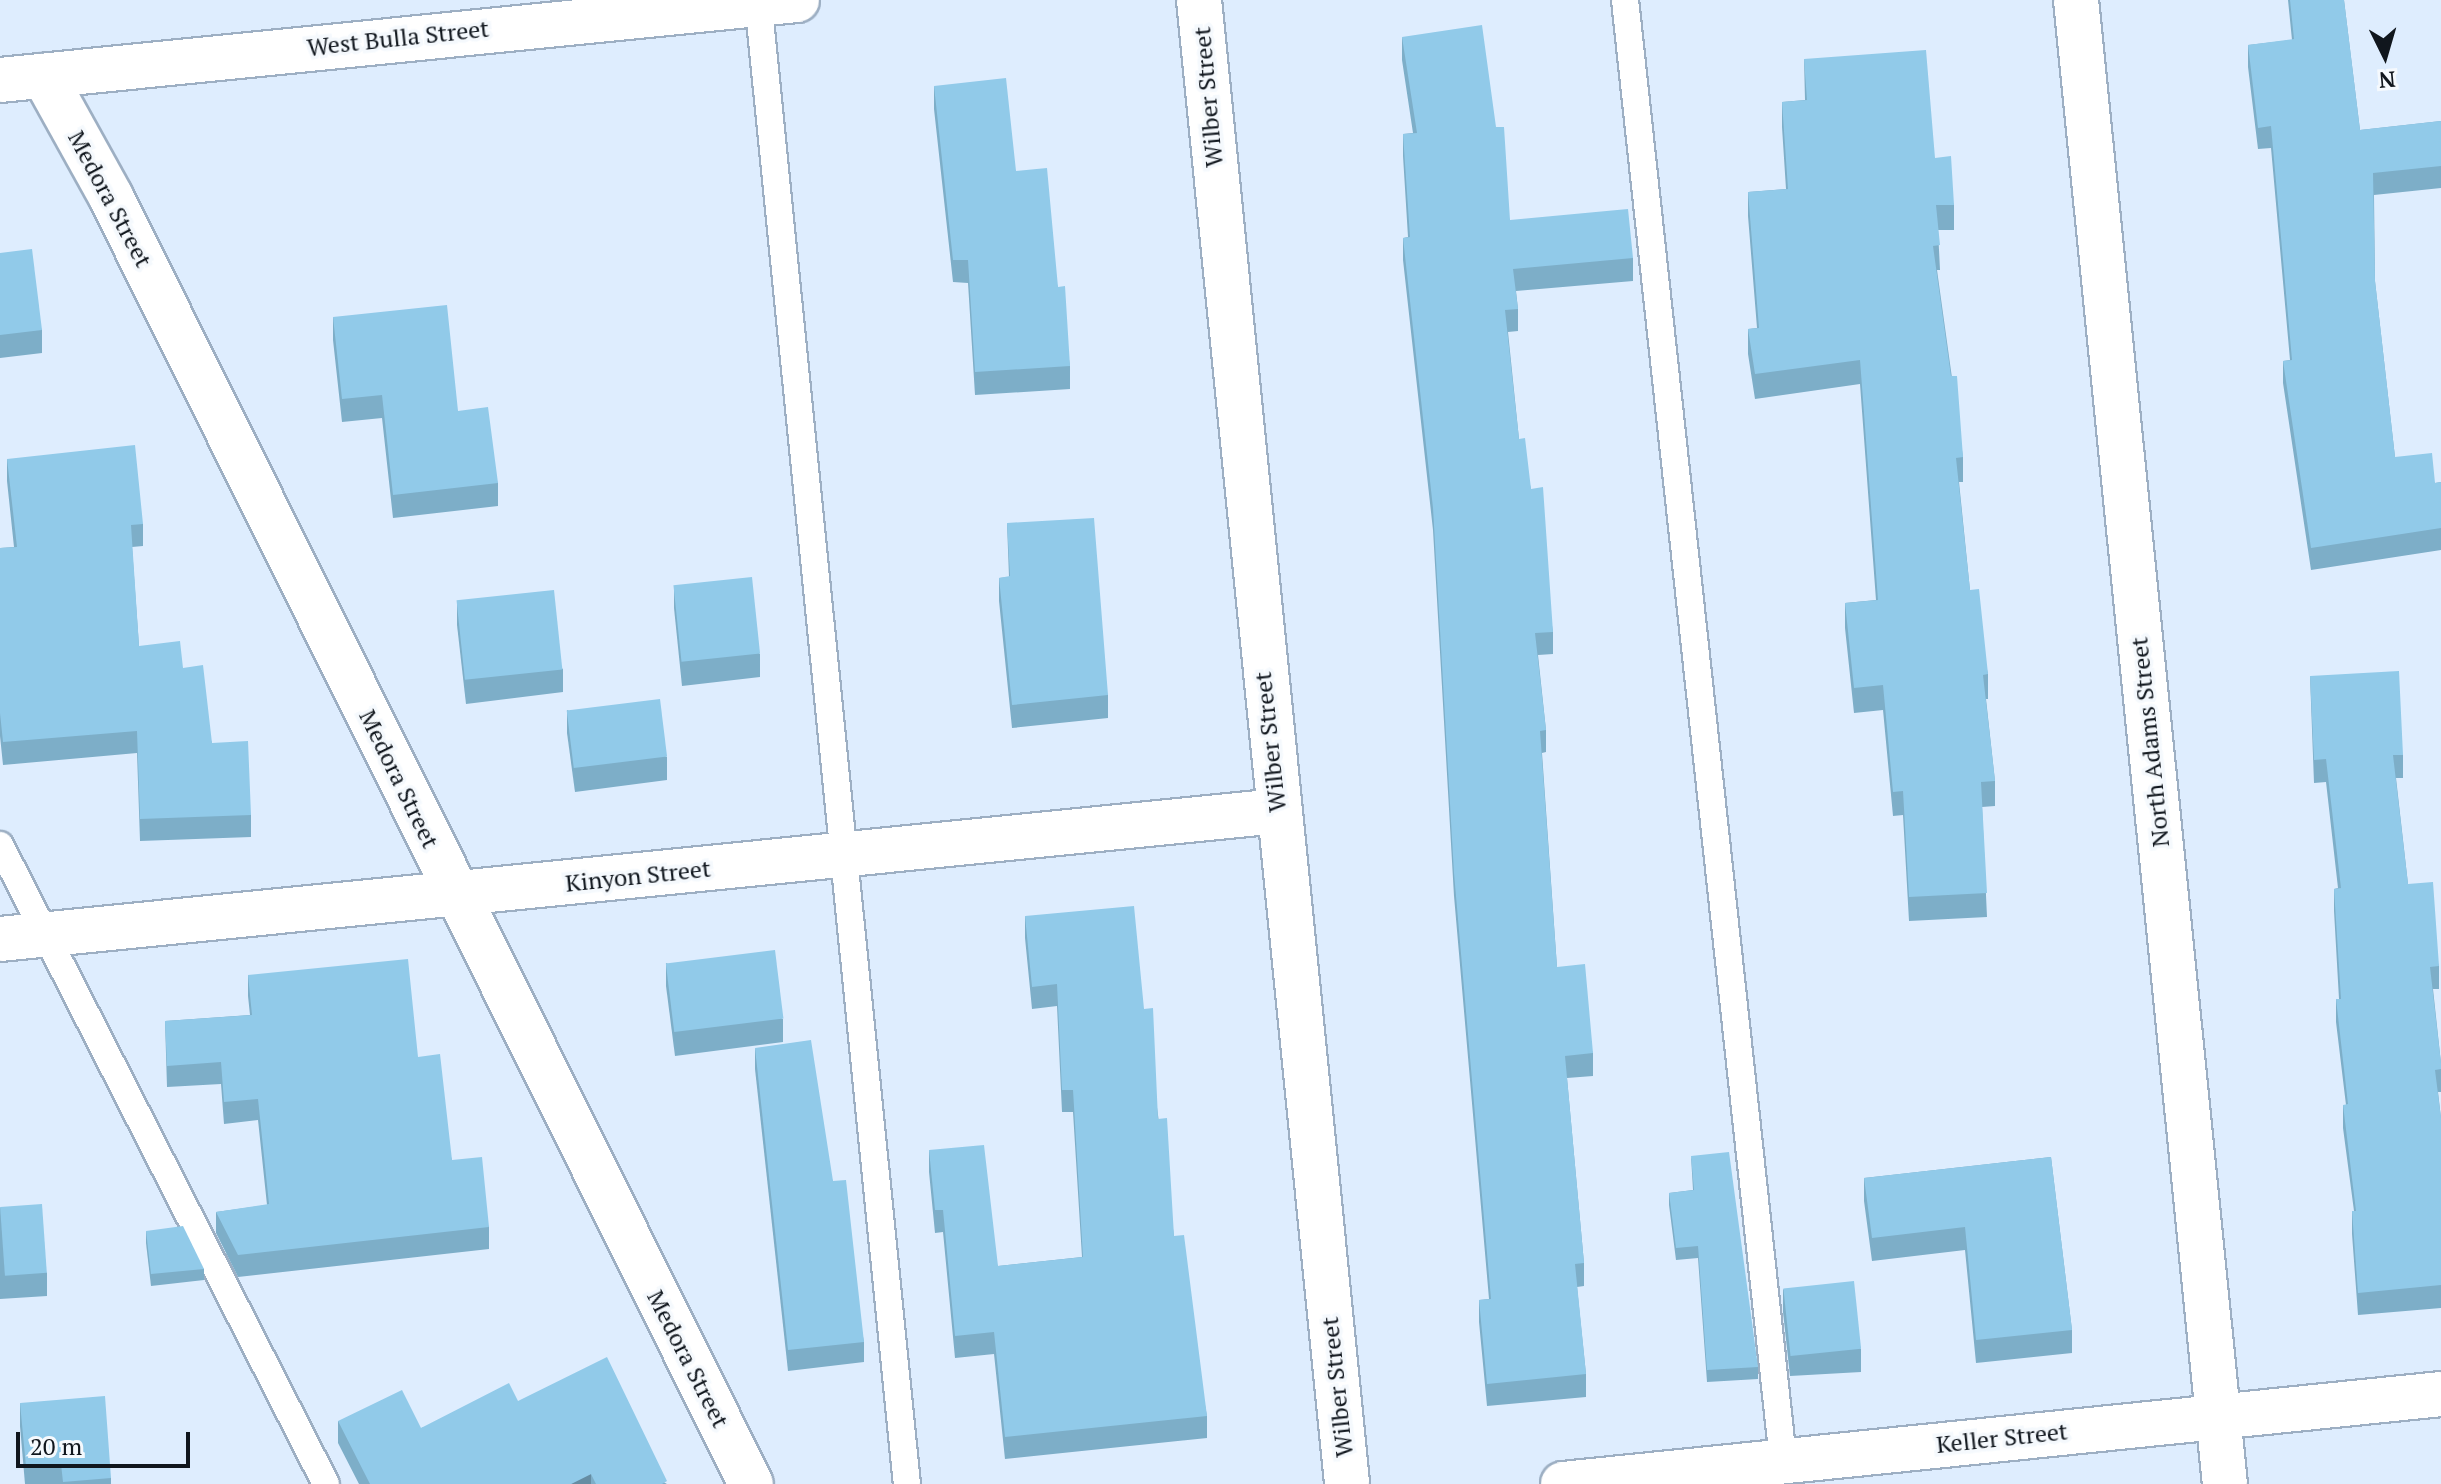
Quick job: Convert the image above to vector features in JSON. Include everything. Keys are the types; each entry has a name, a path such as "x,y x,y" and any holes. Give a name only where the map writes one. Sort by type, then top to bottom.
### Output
{"street":[{"name":"Wilber Street","path":"1199,0 1277,811 1347,1484"},
{"name":"North Adams Street","path":"2076,0 2225,1484"},
{"name":"West Bulla Street","path":"0,80 44,76 376,19 771,1"},
{"name":"Medora Street","path":"44,76 111,197 751,1484"},
{"name":"Kinyon Street","path":"0,939 1277,811"},
{"name":"Keller Street","path":"1563,1484 1783,1459 2441,1394"}],"lane":[{"path":"1625,0 1783,1459"},
{"path":"771,1 844,856 907,1484"},
{"path":"0,845 326,1484"}],"building":[{"path":"2290,0 2344,0 2360,130 2441,121 2441,166 2373,173 2375,281 2395,457 2432,453 2435,483 2441,482 2441,528 2311,548 2283,361 2292,360 2271,126 2258,128 2248,45 2294,39"},
{"path":"1482,25 1496,127 1504,127 1510,220 1628,209 1633,258 1513,269 1518,309 1505,310 1519,439 1525,438 1531,489 1543,487 1553,632 1535,633 1546,730 1540,731 1557,967 1585,964 1593,1053 1565,1056 1584,1263 1575,1264 1586,1374 1487,1384 1479,1300 1491,1299 1454,873 1433,508 1403,238 1410,237 1403,134 1417,133 1402,37"},
{"path":"1926,50 1935,158 1951,156 1954,205 1936,205 1940,245 1933,246 1951,376 1957,376 1963,457 1956,458 1970,590 1979,589 1988,674 1983,675 1995,781 1981,782 1987,893 1909,897 1903,791 1893,792 1883,685 1854,688 1845,603 1878,600 1860,360 1755,374 1748,329 1759,328 1748,192 1788,189 1782,102 1807,100 1804,59"},
{"path":"1006,78 1016,171 1047,168 1058,287 1065,286 1070,366 975,372 968,260 953,260 934,86"},
{"path":"32,249 42,330 0,335 0,253"},
{"path":"447,305 458,411 488,407 498,483 393,495 382,395 342,399 333,317"},
{"path":"135,445 143,524 131,525 139,646 180,641 183,668 203,665 212,743 248,741 251,815 140,819 137,731 3,742 0,713 0,548 17,547 7,459"},
{"path":"1094,518 1108,695 1012,705 999,578 1010,576 1007,523"},
{"path":"752,577 760,654 681,662 673,585"},
{"path":"554,590 562,670 465,680 457,600"},
{"path":"2399,671 2403,755 2393,755 2408,884 2433,882 2439,966 2430,967 2441,1063 2441,1069 2435,1070 2441,1118 2441,1285 2358,1293 2352,1211 2356,1211 2343,1105 2348,1104 2336,999 2341,999 2334,889 2341,888 2326,759 2314,760 2310,676"},
{"path":"660,699 667,757 574,768 567,710"},
{"path":"1134,906 1144,1009 1153,1008 1158,1119 1167,1118 1174,1236 1184,1235 1207,1416 1005,1437 994,1332 955,1336 943,1210 935,1210 929,1150 984,1145 998,1266 1083,1257 1073,1090 1062,1090 1057,984 1032,987 1025,916"},
{"path":"775,950 783,1018 674,1032 666,963"},
{"path":"408,959 418,1057 440,1054 452,1160 482,1157 489,1227 238,1255 216,1212 269,1204 258,1099 224,1102 221,1062 167,1066 165,1021 252,1015 248,975"},
{"path":"811,1040 833,1181 846,1180 864,1342 788,1350 755,1048"},
{"path":"1729,1152 1758,1367 1707,1370 1698,1246 1676,1248 1669,1193 1694,1190 1691,1156"},
{"path":"2051,1157 2072,1330 1976,1340 1965,1227 1872,1238 1864,1178"},
{"path":"42,1204 47,1273 5,1276 0,1207"},
{"path":"183,1226 204,1269 151,1274 146,1231"},
{"path":"1854,1281 1861,1349 1790,1356 1783,1288"},
{"path":"607,1357 667,1481 662,1484 596,1484 591,1474 571,1484 370,1484 338,1421 402,1390 421,1428 509,1383 518,1401"},
{"path":"105,1396 111,1478 63,1482 61,1464 26,1467 20,1403"}]}
